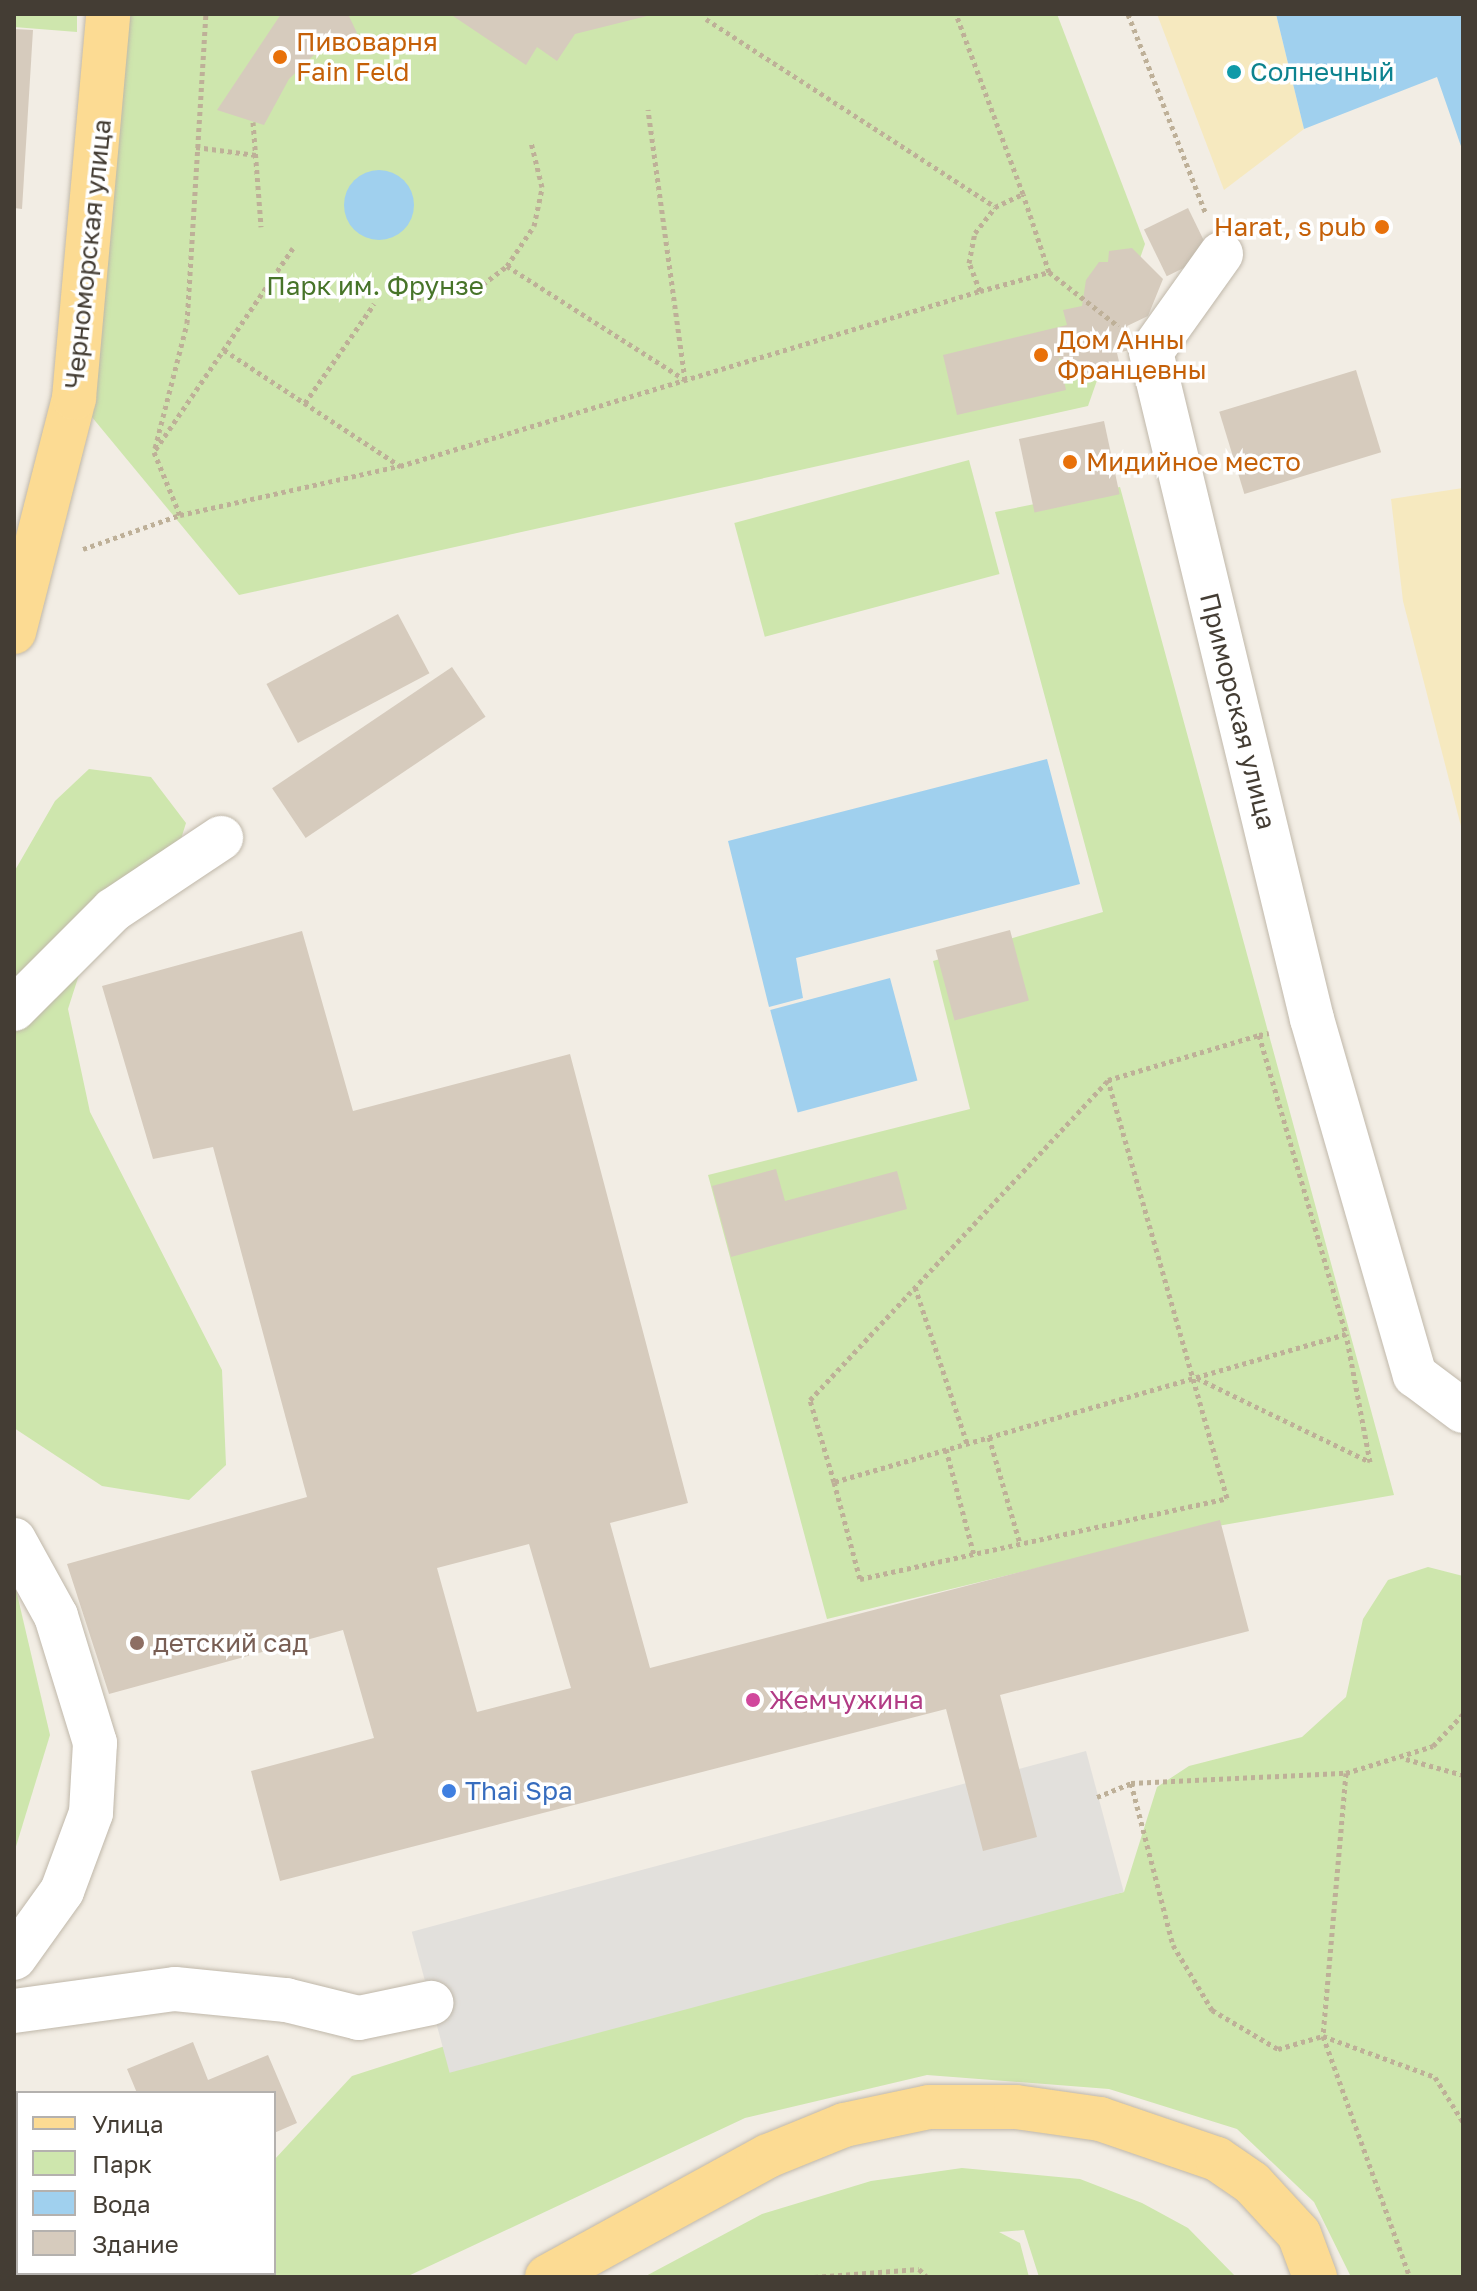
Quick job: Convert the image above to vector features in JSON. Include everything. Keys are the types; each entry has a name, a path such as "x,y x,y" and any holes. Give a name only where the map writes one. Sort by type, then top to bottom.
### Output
{"main road":[{"name":"Черноморская улица","path":"14,632 74,398 93,251 108,14"},
{"path":"547,2277 768,2156 844,2125 929,2107 1016,2107 1100,2119 1217,2159 1252,2183 1299,2234 1315,2277"}],"street":[{"path":"1151,352 1221,254"},
{"name":"Приморская улица","path":"1151,352 1312,1019 1415,1375 1463,1411"},
{"path":"14,1009 113,910 221,838"},
{"path":"14,1540 56,1616 95,1743 91,1813 62,1891 14,1958"},
{"path":"14,2011 175,1989 271,1998 359,2018 431,2003"}],"path":[{"path":"180,515 154,452 187,323 206,14"},
{"path":"956,14 1049,272 1151,352"},
{"path":"1128,14 1221,254"},
{"path":"706,19 995,207"},
{"path":"648,110 685,380"},
{"path":"253,122 261,227"},
{"path":"409,299 470,294 507,266 534,226 542,187 531,142"},
{"path":"196,147 256,155"},
{"path":"980,291 969,263 975,233 995,207 1023,194"},
{"path":"154,452 293,248"},
{"path":"507,266 685,380"},
{"path":"28,569 180,515 400,466 1049,272"},
{"path":"305,403 374,304"},
{"path":"224,350 400,466"},
{"path":"1108,1080 1196,1377 1227,1498 860,1579 810,1400 1108,1080 1312,1019"},
{"path":"1196,1377 1370,1462 1346,1334 1259,1035"},
{"path":"915,1287 967,1443"},
{"path":"834,1482 1346,1334"},
{"path":"989,1437 1020,1544"},
{"path":"946,1449 974,1555"},
{"path":"1097,1797 1131,1783 1346,1773 1405,1759 1433,1746 1463,1714"},
{"path":"1405,1759 1463,1775"},
{"path":"1346,1773 1323,2036 1410,2277"},
{"path":"1131,1783 1173,1945 1212,2010 1278,2049 1323,2036 1435,2077 1463,2122"},
{"path":"814,2277 919,2269 927,2277"}],"green space":[{"path":"14,14 77,14 77,32 14,27"},
{"name":"Парк им. Фрунзе","path":"122,14 1057,14 1145,244 1088,406 239,595 77,399"},
{"path":"969,460 1000,574 765,637 734,523"},
{"path":"1120,487 1394,1495 1195,1530 827,1619 708,1175 970,1109 933,961 1103,912 995,512"},
{"path":"89,769 151,777 186,823 166,887 85,956 68,1009 90,1112 222,1370 226,1465 189,1500 102,1486 14,1428 14,872 55,801"},
{"path":"1428,1567 1463,1576 1463,2277 1351,2277 1314,2202 1237,2129 1109,2089 927,2075 745,2118 406,2277 14,2277 14,2127 16,2275 276,2275 276,2158 352,2076 442,2047 1124,1892 1157,1787 1189,1766 1302,1737 1346,1697 1363,1619 1388,1580"},
{"path":"14,1581 50,1735 14,1853"},
{"path":"962,2168 1080,2179 1142,2203 1188,2228 1236,2277 1039,2277 1024,2230 999,2232 1020,2243 1029,2277 644,2277 762,2214 871,2181"}],"sand":[{"name":"Солнечный","path":"1157,14 1276,14 1304,129 1224,190"},
{"path":"1463,488 1463,834 1403,601 1391,499"}],"shaded area":[{"path":"1086,1751 1124,1892 450,2073 412,1932"}],"water":[{"path":"1276,14 1463,14 1463,152 1437,77 1304,129"},
{"path":"379,170 404,180 414,205 404,230 379,240 354,230 344,205 354,180"},
{"path":"1047,759 1080,884 796,958 803,998 769,1007 728,841"},
{"path":"890,978 917,1080 798,1112 770,1010"}],"building":[{"path":"281,14 348,14 357,33 318,51 289,79 264,125 217,110"},
{"path":"450,14 655,14 575,34 557,61 537,47 526,65"},
{"path":"14,29 33,30 22,209 14,208"},
{"path":"1188,208 1211,255 1167,276 1144,229"},
{"path":"1132,248 1163,279 1148,316 1127,326 1134,349 1117,353 1121,370 1093,378 1059,358 1066,390 957,415 943,355 1067,325 1063,310 1082,306 1086,280 1099,262 1108,262 1109,251"},
{"path":"1356,370 1381,452 1244,494 1219,412"},
{"path":"1104,421 1120,494 1034,512 1019,439"},
{"path":"398,614 429,673 298,743 266,684"},
{"path":"452,667 486,717 306,838 272,788"},
{"path":"1010,930 1029,1001 955,1020 936,950"},
{"path":"302,931 353,1111 570,1054 688,1503 610,1523 650,1668 1220,1520 1249,1631 1000,1695 1037,1837 983,1851 946,1709 280,1881 251,1771 374,1738 343,1630 109,1694 67,1564 307,1497 213,1147 153,1159 102,986","holes":["529,1544 571,1688 477,1712 437,1568"]},
{"path":"776,1169 785,1201 897,1171 907,1209 731,1257 712,1186"},
{"path":"193,2042 208,2080 268,2055 297,2123 276,2132 276,2091 136,2091 127,2069"}],"place":[{"name":"Пивоварня Fain Feld","path":"280,57"},
{"name":"Солнечный","path":"1234,72"},
{"name":"Harat, s pub","path":"1382,227"},
{"name":"Дом Анны Францевны","path":"1041,355"},
{"name":"Мидийное место","path":"1070,462"},
{"name":"детский сад","path":"137,1643"},
{"name":"Жемчужина","path":"753,1700"},
{"name":"Thai Spa","path":"449,1791"}]}
